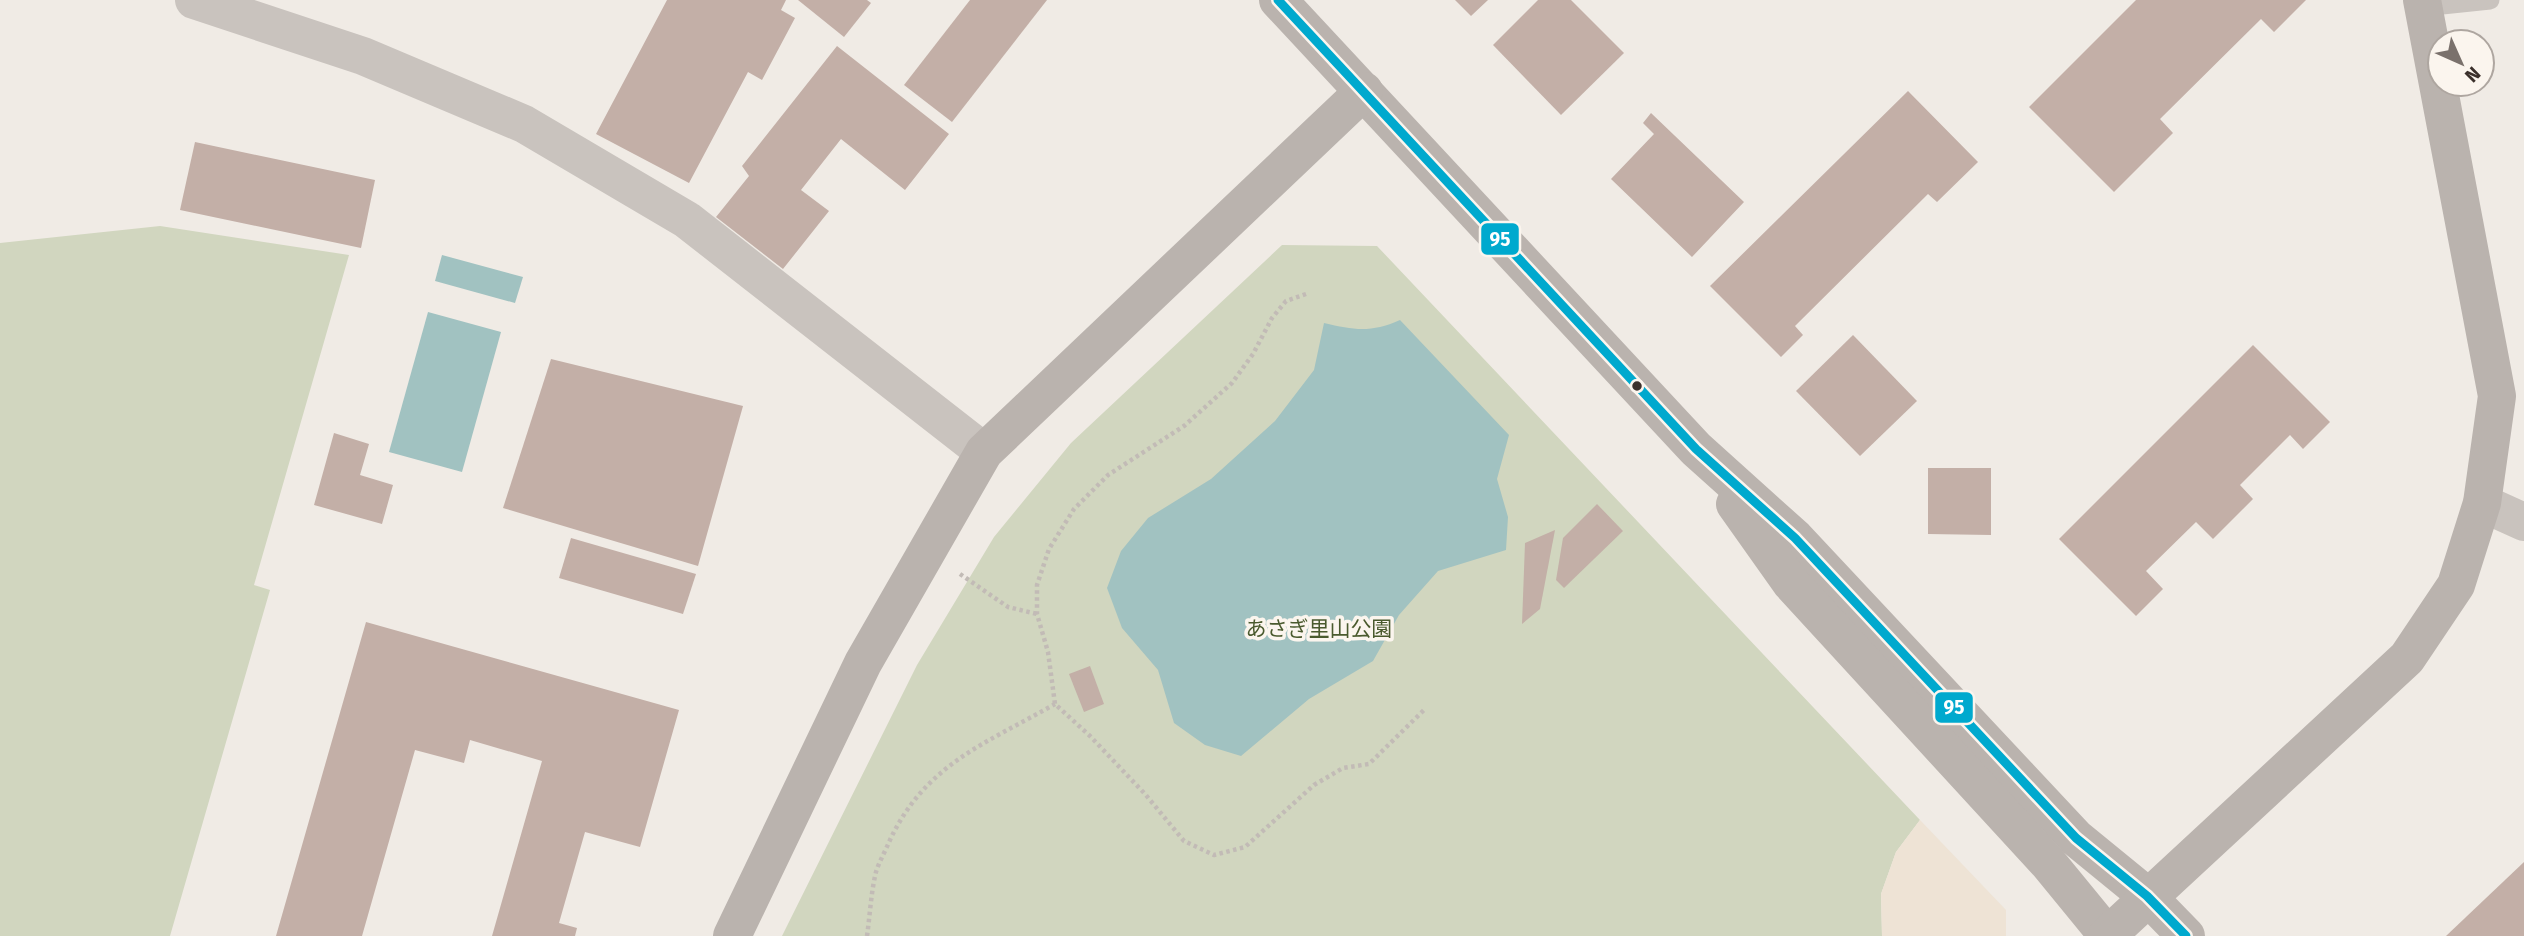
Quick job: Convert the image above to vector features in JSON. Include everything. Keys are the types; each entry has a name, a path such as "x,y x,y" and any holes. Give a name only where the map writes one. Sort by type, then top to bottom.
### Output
{"street":[{"path":"194,0 363,56 524,124 687,220 984,452"},
{"path":"1278,0 1696,449 1795,538 2076,838 2147,896 2186,936"},
{"path":"1696,449 1791,583 2049,864 2107,936 2147,896 2407,658 2456,585 2482,503 2497,396 2422,4"},
{"path":"732,936 863,663 984,452 1364,91"},
{"path":"2482,503 2524,522"}],"lane":[{"path":"2422,4 2490,0"}],"path":[{"path":"1307,295 1286,301 1279,309 1253,354 1232,383 1184,426 1108,475 1074,509 1049,549 1037,585 1037,614 1048,652 1055,704 1145,793 1184,841 1213,855 1245,847 1314,785 1343,768 1369,764 1426,709"},
{"path":"959,574 1007,607 1037,614"},
{"path":"867,936 876,870 896,828 914,799 939,772 976,745 1055,704"}],"green space":[{"path":"160,226 349,255 254,585 270,590 170,936 0,936 0,243"},
{"name":"あさぎ里山公園","path":"1282,245 1377,246 1920,820 1896,852 1881,894 1882,936 782,936 917,665 994,537 1071,443"}],"shaded area":[{"path":"1920,820 2006,910 2006,936 1882,936 1881,894 1896,852"}],"water":[{"path":"442,255 523,277 515,303 435,281"},
{"path":"428,312 501,332 462,472 389,452"},
{"path":"1400,320 1509,435 1497,479 1508,517 1506,550 1438,571 1399,615 1373,661 1309,699 1241,756 1205,745 1174,723 1158,670 1122,628 1107,588 1121,551 1148,518 1211,479 1275,421 1314,370 1324,323 1362,329 1380,327"}],"building":[{"path":"667,0 786,0 781,10 795,18 762,80 748,72 689,183 596,134"},
{"path":"798,0 867,0 871,3 844,37"},
{"path":"970,0 1047,0 952,122 904,85"},
{"path":"1455,0 1488,0 1471,16"},
{"path":"1538,0 1571,0 1624,53 1561,115 1493,45"},
{"path":"2136,0 2306,0 2274,32 2261,19 2160,119 2173,133 2114,192 2029,107"},
{"path":"837,46 949,134 905,190 841,139 801,190 829,211 783,269 716,217 749,176 742,166"},
{"path":"1908,91 1978,162 1937,202 1928,194 1795,326 1803,335 1781,357 1710,286"},
{"path":"1651,113 1744,202 1692,257 1611,179 1654,134 1643,123"},
{"path":"195,142 375,180 361,248 180,210"},
{"path":"1853,335 1917,401 1860,456 1796,391"},
{"path":"2253,345 2330,422 2303,449 2290,435 2240,485 2253,499 2213,539 2196,522 2146,571 2163,589 2136,616 2059,539"},
{"path":"551,359 743,406 698,566 503,508"},
{"path":"334,433 369,444 360,475 393,485 382,524 314,505"},
{"path":"1928,468 1991,468 1991,535 1928,534"},
{"path":"1597,504 1623,531 1564,588 1556,580 1563,538"},
{"path":"1555,530 1540,609 1522,624 1525,543"},
{"path":"571,538 696,574 683,614 559,578"},
{"path":"366,622 679,710 640,847 585,832 559,923 577,928 575,936 492,936 542,761 470,740 464,763 415,750 362,936 276,936"},
{"path":"1090,666 1104,704 1084,712 1069,674"},
{"path":"2524,862 2524,936 2446,936"}],"transit line":[{"name":"95","path":"1278,0 1696,449 1795,538 2076,838 2147,896 2186,936"}]}
